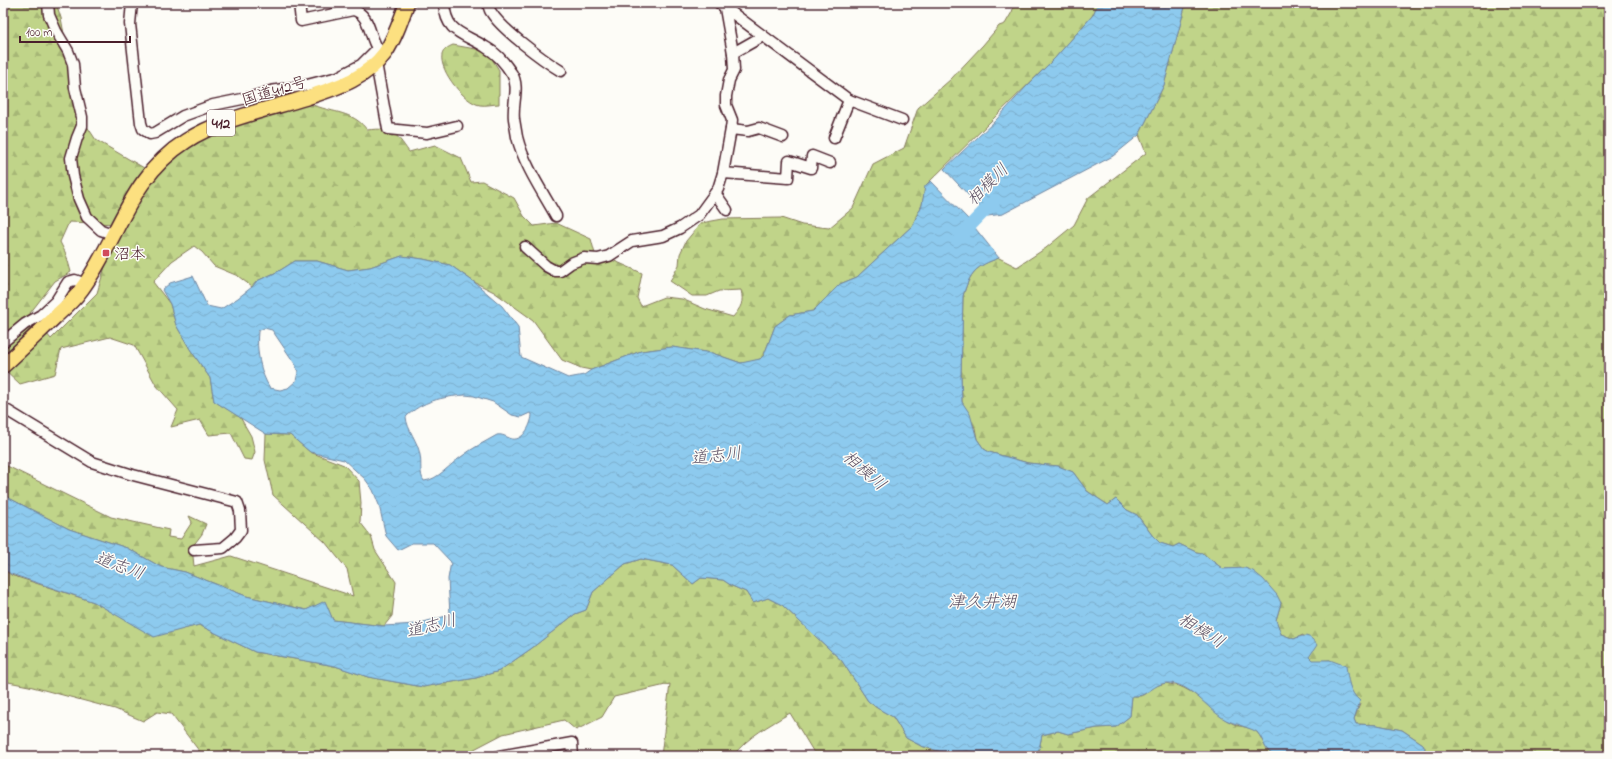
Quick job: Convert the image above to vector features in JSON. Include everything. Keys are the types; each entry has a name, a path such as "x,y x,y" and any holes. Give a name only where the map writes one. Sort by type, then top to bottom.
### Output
{"highway":[{"name":"国道412号","path":"3,366 74,299 86,284 125,209 149,174 162,159 185,141 210,127 346,84 358,78 379,56 394,36 407,3"}],"street":[{"path":"48,3 49,15 56,31 68,51 73,64 75,88 82,117 82,126 71,158 73,176 79,199 87,217 101,230 113,234"},
{"path":"132,3 130,24 139,104 142,127 148,134 156,133 183,116 213,105 271,91 307,86 338,77 379,56"},
{"path":"299,3 301,21 352,10 358,11 368,24 379,56 388,128 427,133 457,126"},
{"path":"444,3 445,14 450,25 458,33 486,47 500,57 512,74 516,83 514,95 514,118 518,138 526,160 556,216"},
{"path":"488,3 490,12 506,28 549,64 561,72"},
{"path":"722,5 848,100 902,120"},
{"path":"525,247 546,266 555,271 560,271 571,263 584,258 598,259 609,256 632,241 663,236 680,228 699,215 715,193 723,173 731,130 732,120 726,105 726,96 729,80 734,70 733,53 722,5"},
{"path":"733,53 763,36"},
{"path":"834,138 848,100"},
{"path":"731,130 748,131 759,128 783,137"},
{"path":"723,173 788,178 789,161 811,168 812,156 830,163"},
{"path":"715,193 727,210"},
{"path":"3,342 25,324 41,315 56,301 68,282 75,280 86,284"},
{"path":"3,408 92,462 133,475 237,502 240,511 241,530 235,538 223,548 194,550"},
{"path":"499,756 572,743 573,756"}],"green space":[{"path":"3,3 56,3 61,18 79,114 96,140 144,168 150,184 184,148 206,133 295,98 351,117 362,124 367,130 388,130 396,135 409,152 435,145 461,158 471,182 482,181 514,198 524,216 534,226 556,223 591,239 595,254 642,273 637,298 641,306 664,297 682,299 705,309 733,317 741,305 741,290 719,291 707,296 692,296 670,281 679,265 680,254 686,241 701,223 723,219 781,218 802,225 829,228 853,208 873,164 904,148 918,108 951,79 999,26 1005,24 1015,3 1098,3 1093,15 1055,58 926,185 922,205 912,226 857,277 840,284 813,311 790,315 775,326 764,355 760,359 741,363 712,353 672,347 641,351 591,370 581,368 562,360 533,320 494,292 474,282 450,265 402,256 370,267 348,270 317,261 295,261 279,271 257,281 252,287 238,276 214,266 202,252 194,246 172,261 153,282 170,304 176,325 210,378 214,401 240,417 251,436 255,452 252,460 244,459 231,433 209,435 200,420 171,427 178,410 156,385 134,345 110,337 61,349 55,374 20,384 3,368","holes":["69,222 118,224 97,293 51,339 30,313 55,281 71,272 66,254 60,242"]},
{"path":"1186,3 1609,3 1609,756 1422,756 1425,748 1423,744 1402,730 1377,725 1356,724 1354,719 1360,704 1349,687 1348,681 1330,660 1314,661 1309,659 1303,635 1294,639 1281,634 1276,620 1281,603 1245,568 1223,569 1202,553 1196,552 1179,544 1173,547 1160,543 1137,515 1127,510 1116,499 1108,505 1087,491 1073,472 1058,466 1028,463 989,452 984,449 977,439 975,428 962,402 961,376 963,296 968,281 979,267 991,261 999,258 1017,267 1046,248 1074,225 1088,198 1146,153 1139,135 1164,85"},
{"path":"453,45 487,51 499,70 499,104 480,105 474,103 467,99 454,85 442,62 443,52"},
{"path":"266,434 290,435 310,452 344,465 359,481 361,503 360,522 371,536 375,550 396,582 392,616 384,626 333,620 325,602 306,610 246,596 185,572 161,567 127,548 69,529 3,495 3,464 111,517 169,530 168,537 181,539 192,522 189,516 206,524 202,534 192,547 194,566 231,556 353,596 347,569 325,542 273,495 265,460"},
{"path":"641,559 672,565 693,584 701,578 723,580 746,592 753,603 768,598 782,605 842,661 868,701 893,717 906,738 921,746 945,753 967,751 992,756 816,756 790,713 752,737 733,756 661,756 670,684 614,697 602,717 576,730 564,720 503,734 461,756 271,756 270,754 264,754 258,756 203,756 171,714 157,712 143,721 115,709 29,686 3,681 3,569 11,575 94,602 154,636 199,625 255,652 335,666 368,677 423,687 476,678 499,671 532,648 575,614 586,610 593,592 625,564"},
{"path":"1166,683 1180,686 1191,692 1227,721 1255,730 1260,735 1268,751 1275,756 1028,756 1037,751 1040,746 1042,735 1058,731 1068,734 1097,728 1116,727 1130,716 1132,696 1143,695 1155,686"}],"water":[{"path":"1098,3 1186,3 1164,85 1139,135 1113,156 1003,214 988,216 944,169 996,120 1055,58 1093,15"},
{"name":"津久井湖","path":"931,181 967,218 999,258 979,267 975,271 968,281 963,296 961,376 962,402 970,414 977,439 984,449 989,452 1028,463 1058,466 1073,472 1087,491 1108,505 1116,499 1127,510 1137,515 1160,543 1173,547 1179,544 1196,552 1202,553 1223,569 1245,568 1253,571 1263,579 1277,595 1281,603 1276,620 1281,634 1294,639 1301,636 1310,637 1317,645 1309,657 1312,660 1330,660 1346,666 1348,680 1353,694 1360,701 1354,719 1356,724 1377,725 1402,730 1423,744 1425,748 1422,756 1275,756 1268,751 1257,732 1226,720 1191,691 1175,684 1166,683 1157,686 1143,695 1132,696 1130,716 1116,727 1097,728 1068,734 1058,731 1042,735 1039,749 1033,755 992,756 967,751 945,753 921,746 906,738 893,717 868,701 842,661 782,605 768,598 753,603 746,592 723,580 701,578 693,584 672,565 641,559 625,564 593,592 586,610 575,614 532,648 499,671 476,678 423,687 368,677 335,666 255,652 199,625 154,637 94,602 11,574 3,569 3,495 69,529 127,548 161,567 185,572 246,596 306,610 325,601 333,620 384,626 416,624 450,615 448,579 451,562 433,543 412,543 398,550 386,536 379,505 373,490 365,479 344,460 310,452 290,435 266,434 214,401 210,378 176,325 170,304 162,290 170,283 193,276 207,306 221,309 238,298 257,281 279,271 295,261 317,261 348,270 370,267 402,256 450,265 474,282 502,306 518,327 521,357 568,378 584,375 591,370 641,351 672,347 712,353 741,363 760,359 764,355 775,326 790,315 813,311 840,284 857,277 912,226 922,205 925,186","holes":["264,328 272,330 295,364 298,372 296,381 288,388 280,390 270,388 261,368 258,353 258,331","465,395 474,396 493,402 512,415 521,417 530,413 532,414 531,422 524,434 520,437 512,439 503,435 497,435 470,451 439,475 424,481 422,478 419,450 408,426 406,417 419,407 433,401"]}],"waterway":[{"name":"相模川","path":"960,236 995,200"}],"place":[{"name":"沼本","path":"106,253"}],"water label":[{"name":"道志川","path":"716,455"},
{"name":"道志川","path":"120,565"},
{"name":"道志川","path":"431,625"}]}
